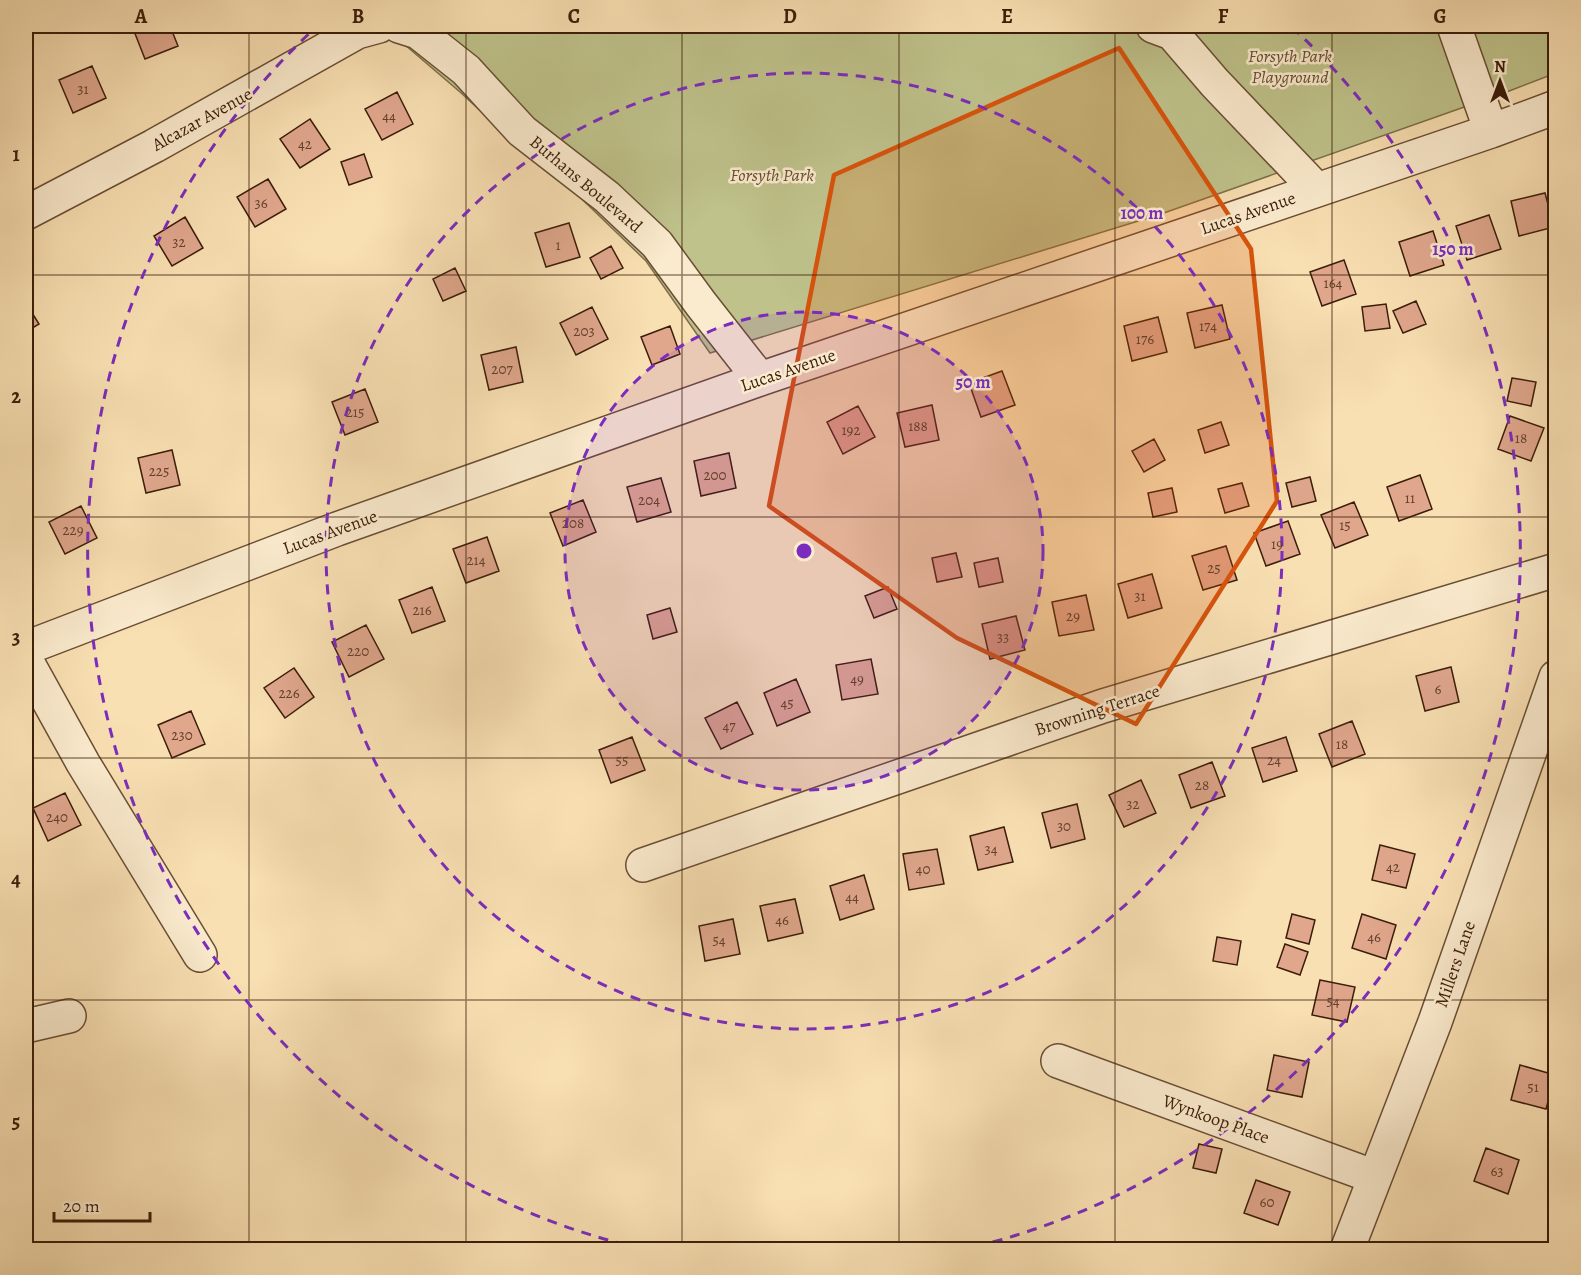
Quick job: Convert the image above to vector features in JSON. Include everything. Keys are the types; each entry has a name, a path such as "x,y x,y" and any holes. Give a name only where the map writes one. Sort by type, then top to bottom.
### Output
{"street":[{"name":"Alcazar Avenue","path":"26,213 154,146 357,32 379,26"},
{"path":"1153,26 1172,33 1317,190"},
{"path":"1454,26 1491,131"},
{"name":"Burhans Boulevard","path":"409,29 466,70 522,131 608,197 657,244 760,379"},
{"name":"Lucas Avenue","path":"26,648 337,529 760,379 1556,107"},
{"name":"Browning Terrace","path":"643,865 1103,706 1556,570"},
{"path":"26,660 82,763 200,955"},
{"name":"Millers Lane","path":"1347,1250 1435,1022 1556,677"},
{"path":"26,1026 69,1016"},
{"name":"Wynkoop Place","path":"1058,1061 1375,1177"}],"highlighted area":[{"path":"1119,48 1251,249 1277,501 1136,724 957,638 769,506 834,175"}],"green space":[{"name":"Forsyth Park","path":"383,26 1555,26 1556,73 1161,214 710,353 646,261 558,176 521,148"}],"building":[{"path":"132,26 170,26 178,46 145,59"},
{"path":"92,66 106,98 73,113 59,80"},
{"path":"397,92 413,124 382,140 365,109"},
{"path":"26,101 33,121 26,124"},
{"path":"310,119 330,149 300,168 280,139"},
{"path":"364,154 372,177 349,185 341,162"},
{"path":"268,179 286,209 255,227 237,197"},
{"path":"1545,193 1554,227 1519,236 1511,201"},
{"path":"1489,215 1501,249 1467,260 1456,226"},
{"path":"185,217 203,248 172,266 154,236"},
{"path":"569,223 580,257 546,267 535,233"},
{"path":"1433,231 1444,265 1410,276 1399,242"},
{"path":"611,246 623,268 601,279 590,258"},
{"path":"1344,260 1356,294 1322,306 1310,272"},
{"path":"455,268 466,291 443,301 433,279"},
{"path":"1416,301 1426,324 1403,333 1393,311"},
{"path":"26,303 39,324 26,332"},
{"path":"1386,304 1390,328 1365,331 1362,307"},
{"path":"1222,305 1230,339 1195,348 1187,313"},
{"path":"592,307 608,339 576,355 560,323"},
{"path":"1158,317 1167,352 1132,361 1124,326"},
{"path":"670,326 680,354 652,365 641,337"},
{"path":"516,347 523,382 489,390 481,355"},
{"path":"1002,371 1015,405 981,417 969,383"},
{"path":"1512,378 1536,382 1531,406 1507,401"},
{"path":"365,389 378,422 345,435 332,402"},
{"path":"932,405 939,440 905,447 897,413"},
{"path":"858,406 875,437 843,454 827,422"},
{"path":"1510,416 1544,428 1531,461 1498,449"},
{"path":"1221,422 1229,445 1205,453 1198,430"},
{"path":"1154,439 1165,460 1144,472 1132,451"},
{"path":"172,450 180,485 146,493 138,458"},
{"path":"729,453 736,488 701,496 694,461"},
{"path":"1420,475 1432,509 1399,521 1387,487"},
{"path":"1310,477 1316,501 1292,507 1286,483"},
{"path":"661,478 671,512 637,522 627,487"},
{"path":"1242,483 1249,506 1225,513 1218,489"},
{"path":"1172,488 1177,512 1153,517 1148,493"},
{"path":"583,500 596,532 563,546 550,513"},
{"path":"1354,502 1368,535 1335,548 1321,515"},
{"path":"81,506 97,538 65,554 49,522"},
{"path":"1288,521 1300,554 1266,566 1254,533"},
{"path":"487,537 499,571 466,583 453,549"},
{"path":"1226,546 1237,580 1203,590 1192,556"},
{"path":"956,553 962,577 937,582 932,558"},
{"path":"998,558 1003,582 979,587 974,563"},
{"path":"1152,574 1162,608 1128,618 1118,584"},
{"path":"432,587 445,621 412,633 399,600"},
{"path":"888,587 897,609 874,618 865,596"},
{"path":"1086,595 1094,630 1059,636 1052,602"},
{"path":"670,608 677,632 653,639 647,615"},
{"path":"1016,616 1025,650 990,659 982,624"},
{"path":"366,625 384,659 349,677 332,642"},
{"path":"871,659 878,694 842,700 836,665"},
{"path":"1451,667 1459,702 1425,711 1416,676"},
{"path":"294,668 314,697 285,718 264,688"},
{"path":"796,679 810,712 777,726 764,693"},
{"path":"737,702 753,734 721,749 705,718"},
{"path":"191,711 205,744 172,758 158,725"},
{"path":"1352,721 1365,754 1332,767 1319,734"},
{"path":"632,737 645,770 611,783 599,750"},
{"path":"1286,737 1297,771 1263,782 1252,748"},
{"path":"1212,762 1225,796 1191,808 1179,775"},
{"path":"1141,780 1156,813 1124,827 1109,795"},
{"path":"65,793 81,825 48,841 33,808"},
{"path":"1077,804 1085,839 1051,848 1042,813"},
{"path":"1004,827 1013,862 978,870 970,836"},
{"path":"1380,845 1415,854 1406,888 1372,880"},
{"path":"937,849 944,884 909,890 903,854"},
{"path":"864,875 874,909 840,920 830,886"},
{"path":"795,899 803,933 768,941 760,906"},
{"path":"1292,914 1315,920 1309,944 1286,938"},
{"path":"1362,914 1396,925 1386,959 1352,948"},
{"path":"733,919 740,954 705,961 699,926"},
{"path":"1217,937 1241,941 1237,965 1213,961"},
{"path":"1285,944 1308,952 1300,975 1277,967"},
{"path":"1556,975 1556,1001 1550,999"},
{"path":"1320,980 1355,987 1347,1022 1312,1015"},
{"path":"1274,1055 1309,1062 1302,1097 1267,1090"},
{"path":"1520,1065 1555,1075 1546,1109 1511,1100"},
{"path":"1199,1144 1222,1149 1216,1173 1193,1168"},
{"path":"1486,1148 1519,1160 1508,1194 1474,1181"},
{"path":"1256,1180 1290,1192 1278,1225 1244,1213"}],"park label":[{"name":"Forsyth Park Playground","path":"1290,66"}]}
